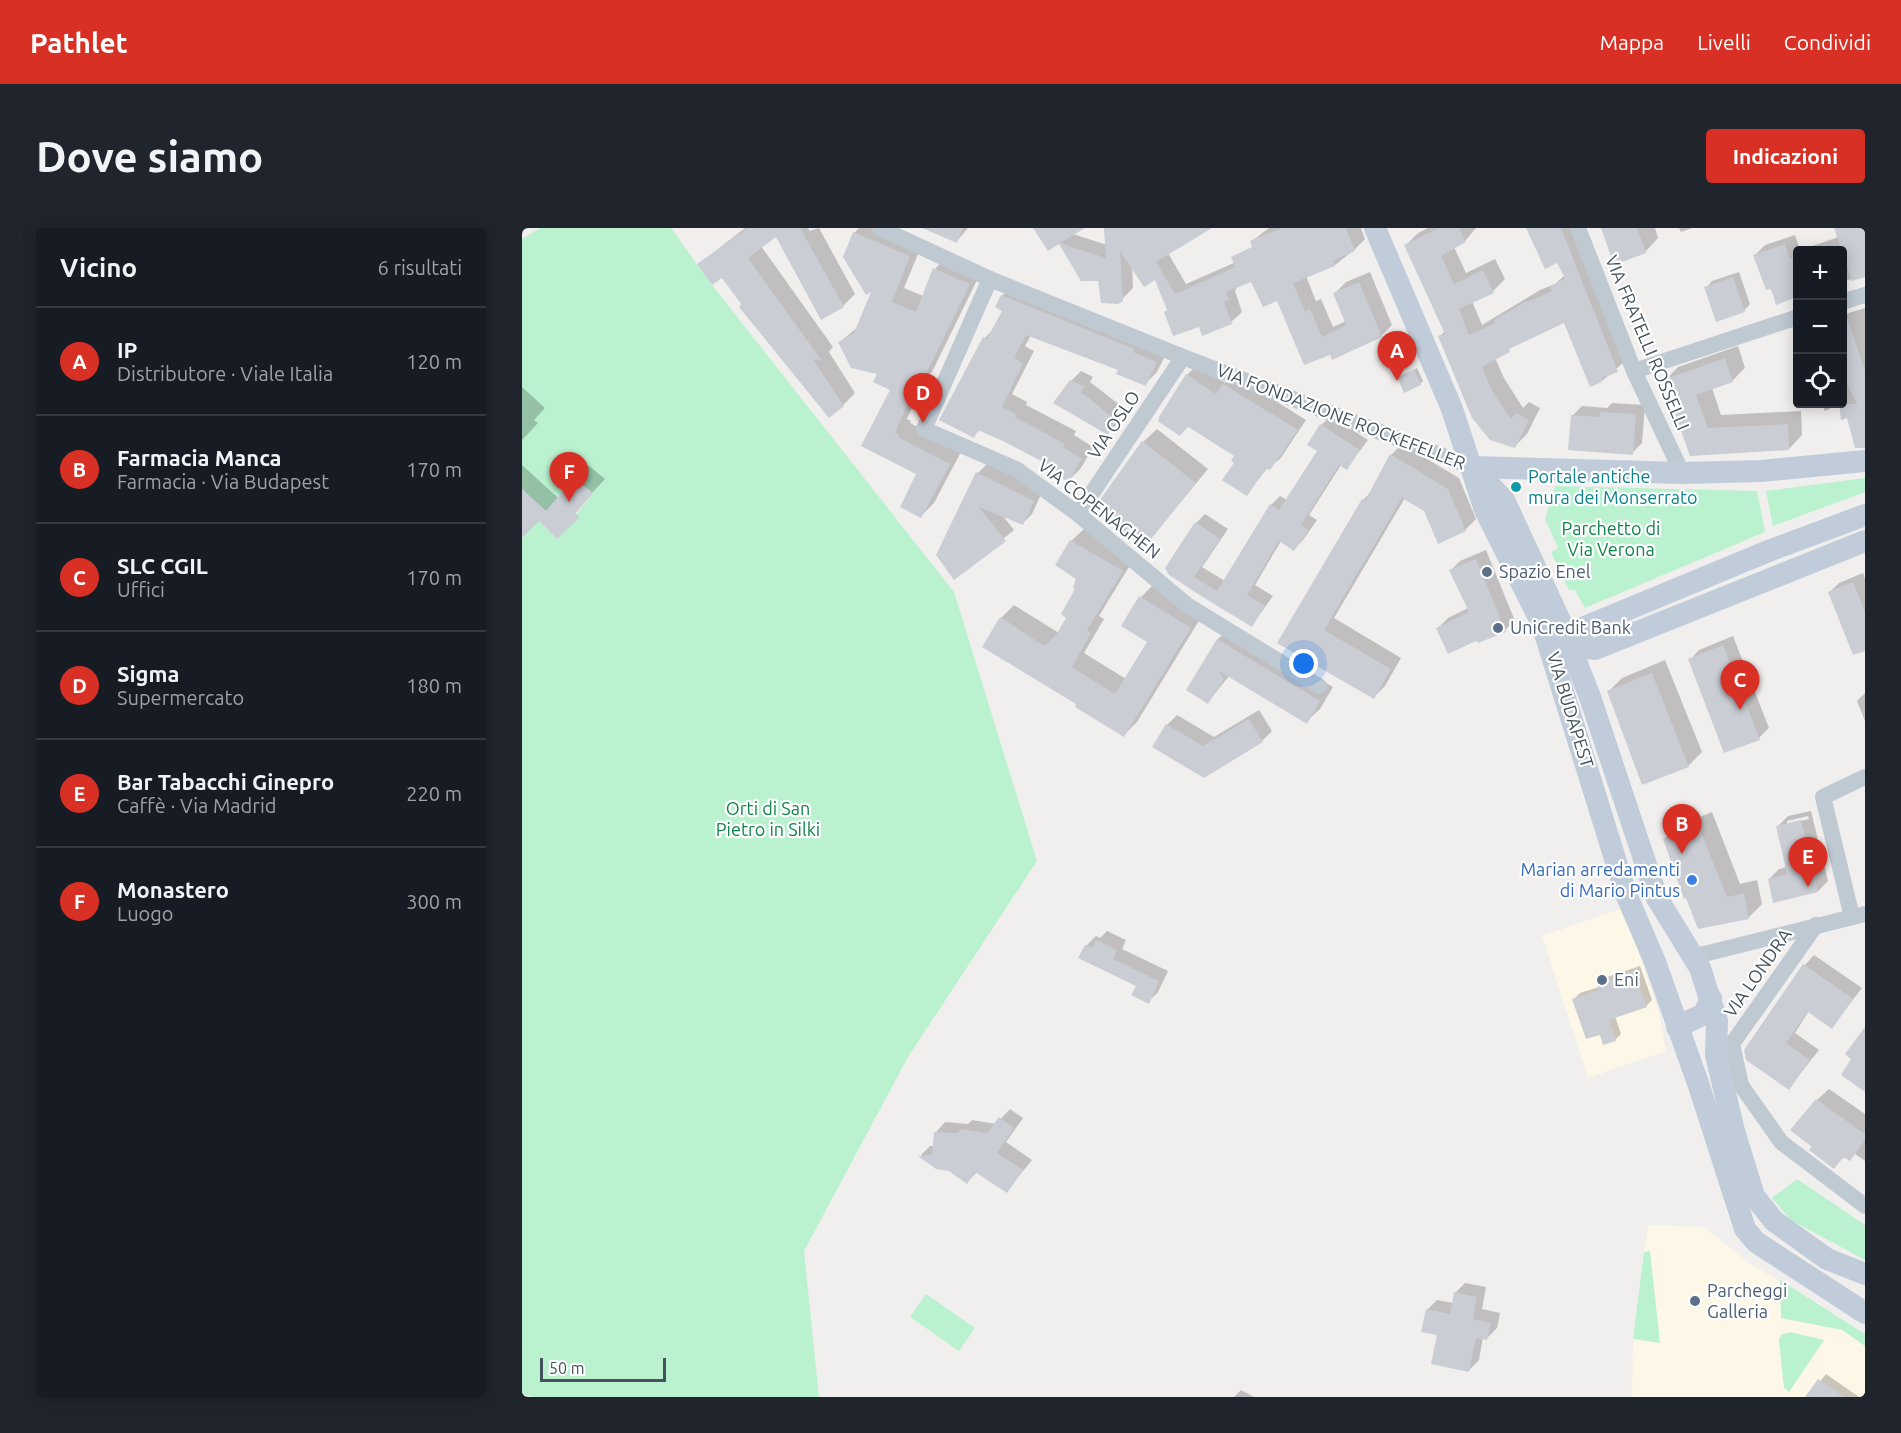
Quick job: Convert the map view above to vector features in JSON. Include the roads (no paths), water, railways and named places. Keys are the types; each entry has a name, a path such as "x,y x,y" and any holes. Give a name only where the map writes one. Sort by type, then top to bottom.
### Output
{"main road":[{"name":"VIA BUDAPEST","path":"1375,228 1452,409 1485,510 1542,624 1567,651 1590,697 1657,898 1700,968 1711,998"},
{"name":"VIA FONDAZIONE ROCKEFELLER","path":"1472,467 1682,473 1761,471 1865,461"},
{"path":"1567,651 1585,627 1770,550 1865,515"},
{"path":"1567,651 1595,649 1865,542"},
{"name":"VIA BUDAPEST","path":"1567,651 1626,894 1655,962 1677,1027"},
{"path":"1655,962 1680,953 1692,957"},
{"path":"1711,998 1704,1014 1677,1027 1745,1229 1756,1242 1865,1313"},
{"path":"1711,998 1717,1021 1716,1055 1734,1131 1754,1196 1762,1209 1782,1227 1827,1259 1865,1274"}],"street":[{"name":"VIA FONDAZIONE ROCKEFELLER","path":"880,228 990,279 1183,357 1321,407 1472,467"},
{"name":"VIA FRATELLI ROSSELLI","path":"1578,228 1634,371 1682,473"},
{"name":"VIA COPENAGHEN","path":"990,279 924,429 1016,469 1077,514 1186,605 1319,686"},
{"path":"1847,300 1865,295"},
{"path":"1634,371 1793,318"},
{"name":"VIA OSLO","path":"1077,514 1183,357"},
{"path":"1859,915 1823,797 1865,777"},
{"name":"VIA LONDRA","path":"1692,957 1859,915"},
{"name":"VIA LONDRA","path":"1816,925 1732,1044 1741,1085 1781,1142 1865,1206"}],"place":[{"name":"IP","path":"1397,381"},
{"name":"Sigma","path":"923,423"},
{"name":"Portale antiche mura dei Monserrato","path":"1516,487"},
{"name":"Monastero","path":"569,502"},
{"name":"Spazio Enel","path":"1487,572"},
{"name":"UniCredit Bank","path":"1498,628"},
{"name":"SLC CGIL","path":"1740,710"},
{"name":"Farmacia Manca","path":"1682,854"},
{"name":"Marian arredamenti di Mario Pintus","path":"1692,880"},
{"name":"Bar Tabacchi Ginepro","path":"1808,887"},
{"name":"Eni","path":"1602,980"},
{"name":"Parcheggi Galleria","path":"1695,1301"}],"park label":[{"name":"Parchetto di Via Verona","path":"1611,539"},
{"name":"Orti di San Pietro in Silki","path":"768,819"}]}
